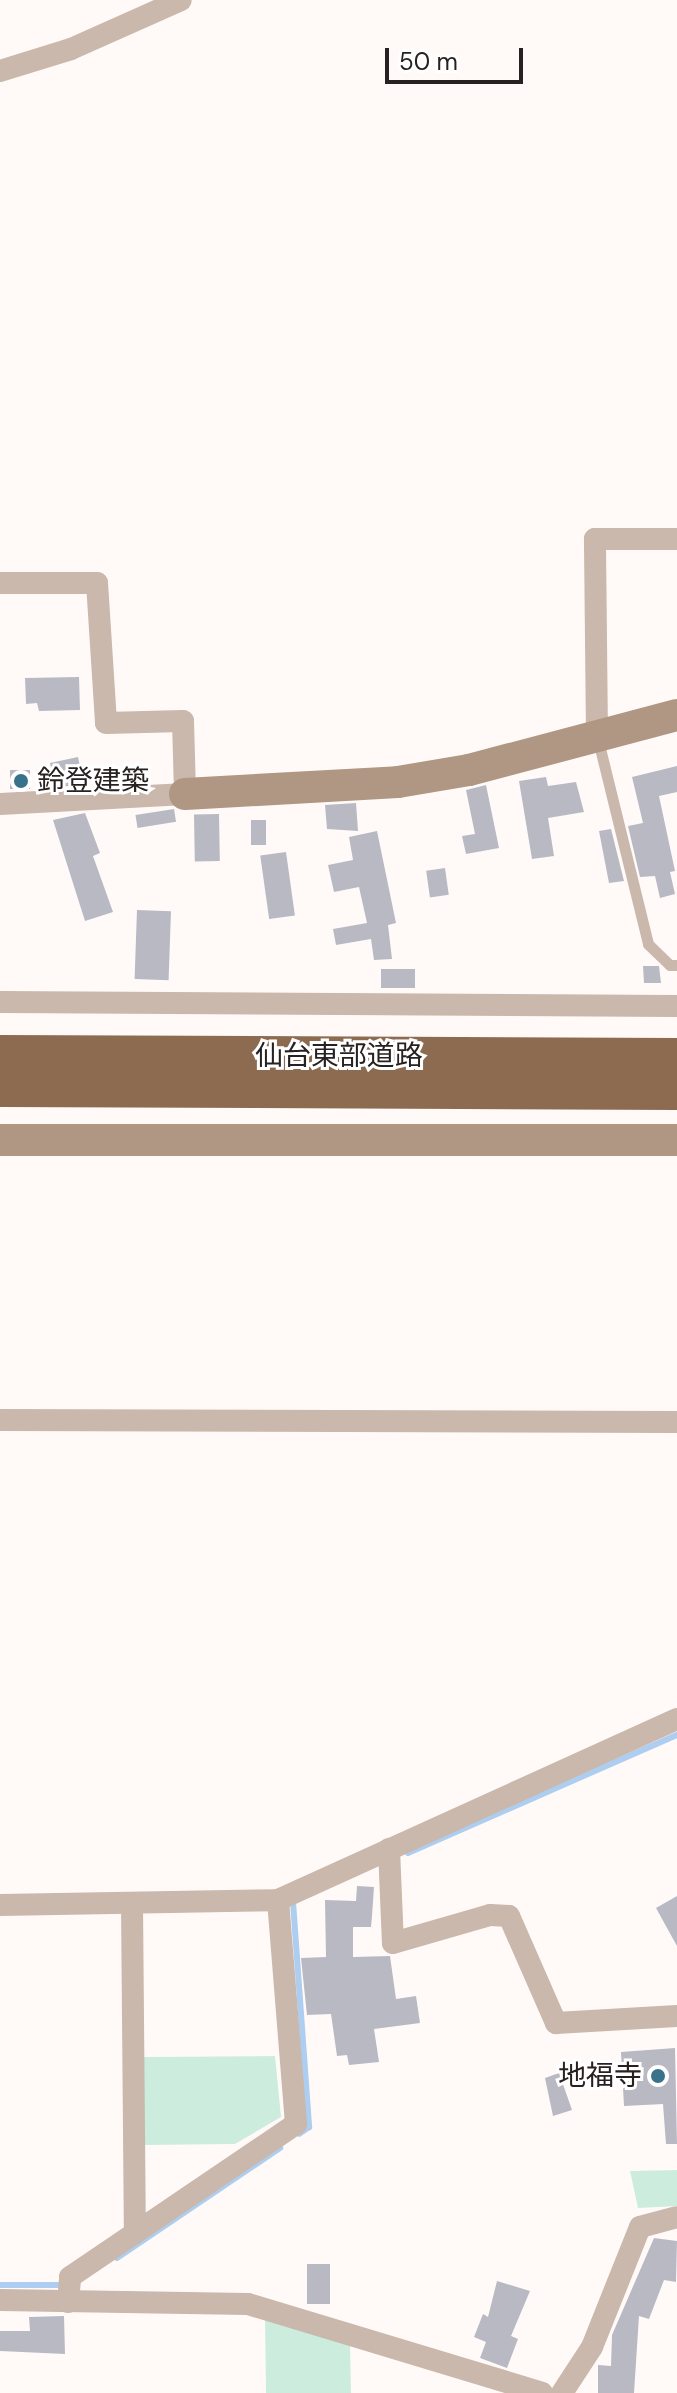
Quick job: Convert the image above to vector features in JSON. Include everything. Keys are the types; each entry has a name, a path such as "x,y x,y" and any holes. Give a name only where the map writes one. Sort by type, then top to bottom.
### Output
{"highway":[{"name":"仙台東部道路","path":"0,1055 677,1058"},
{"name":"仙台東部道路","path":"0,1087 677,1090"}],"street":[{"path":"0,71 71,49 181,0"},
{"path":"597,736 595,539 677,539"},
{"path":"0,583 97,583 106,723 183,721 185,794"},
{"path":"0,804 398,782 469,770 677,715"},
{"path":"0,1002 677,1006"},
{"path":"0,1140 677,1140"},
{"path":"0,1420 677,1422"},
{"path":"0,1905 278,1900 677,1719"},
{"path":"389,1849 393,1943 490,1915 509,1916 556,2023 677,2016"},
{"path":"68,2302 70,2277 296,2124 278,1900"},
{"path":"132,1903 135,2233"},
{"path":"562,2393 592,2347 640,2227 677,2217"},
{"path":"0,2300 248,2304 532,2392"}],"lane":[{"path":"597,736 648,944 670,965 677,965"}],"green space":[{"path":"275,2056 281,2117 235,2144 142,2145 143,2057"},
{"path":"677,2170 677,2206 638,2208 630,2171"},
{"path":"265,2318 350,2344 351,2393 266,2393"}],"building":[{"path":"79,677 80,710 39,711 37,703 26,704 25,678"},
{"path":"78,757 84,785 55,787 50,763"},
{"path":"677,766 677,792 659,796 675,871 670,872 675,894 660,898 655,876 640,877 628,826 643,823 632,777"},
{"path":"10,770 30,770 30,789 10,789"},
{"path":"546,777 548,786 576,782 584,812 548,818 554,856 532,859 519,781"},
{"path":"486,785 499,848 466,854 462,836 475,834 466,790"},
{"path":"356,803 358,831 327,829 325,805"},
{"path":"174,809 176,822 138,828 135,815"},
{"path":"85,813 100,853 93,856 113,912 85,921 53,820"},
{"path":"194,814 219,814 220,861 195,861"},
{"path":"251,820 266,820 266,845 251,845"},
{"path":"611,829 624,881 609,883 599,831"},
{"path":"377,831 396,923 388,925 392,959 374,960 371,939 336,945 333,929 367,923 359,887 334,892 328,865 353,860 349,837"},
{"path":"286,852 295,915 269,919 260,856"},
{"path":"445,868 449,895 430,897 426,871"},
{"path":"137,910 171,911 169,980 135,979"},
{"path":"643,966 659,966 661,983 644,983"},
{"path":"381,969 415,969 415,988 381,988"},
{"path":"357,1886 374,1887 371,1927 353,1927 353,1957 390,1956 396,1999 416,1996 420,2023 374,2029 379,2062 349,2065 347,2055 337,2056 331,2014 307,2015 301,1958 326,1957 325,1900 356,1901"},
{"path":"677,1896 677,1946 656,1908"},
{"path":"675,2048 677,2144 666,2144 663,2104 624,2106 621,2052"},
{"path":"559,2073 572,2110 553,2116 545,2078"},
{"path":"654,2238 677,2241 676,2282 664,2280 649,2319 639,2316 634,2393 598,2393 598,2365 611,2366 612,2335"},
{"path":"307,2264 330,2264 330,2304 307,2304"},
{"path":"497,2281 530,2291 511,2336 518,2339 507,2368 480,2358 486,2342 474,2337 483,2314 488,2317"},
{"path":"64,2316 65,2354 0,2351 0,2331 30,2331 29,2317"}],"waterway":[{"path":"408,1853 677,1735"},
{"path":"293,1902 309,2127 299,2134"},
{"path":"117,2258 280,2148"},
{"path":"0,2285 60,2285"}],"place":[{"name":"鈴登建築","path":"21,781"},
{"name":"地福寺","path":"658,2076"}]}
